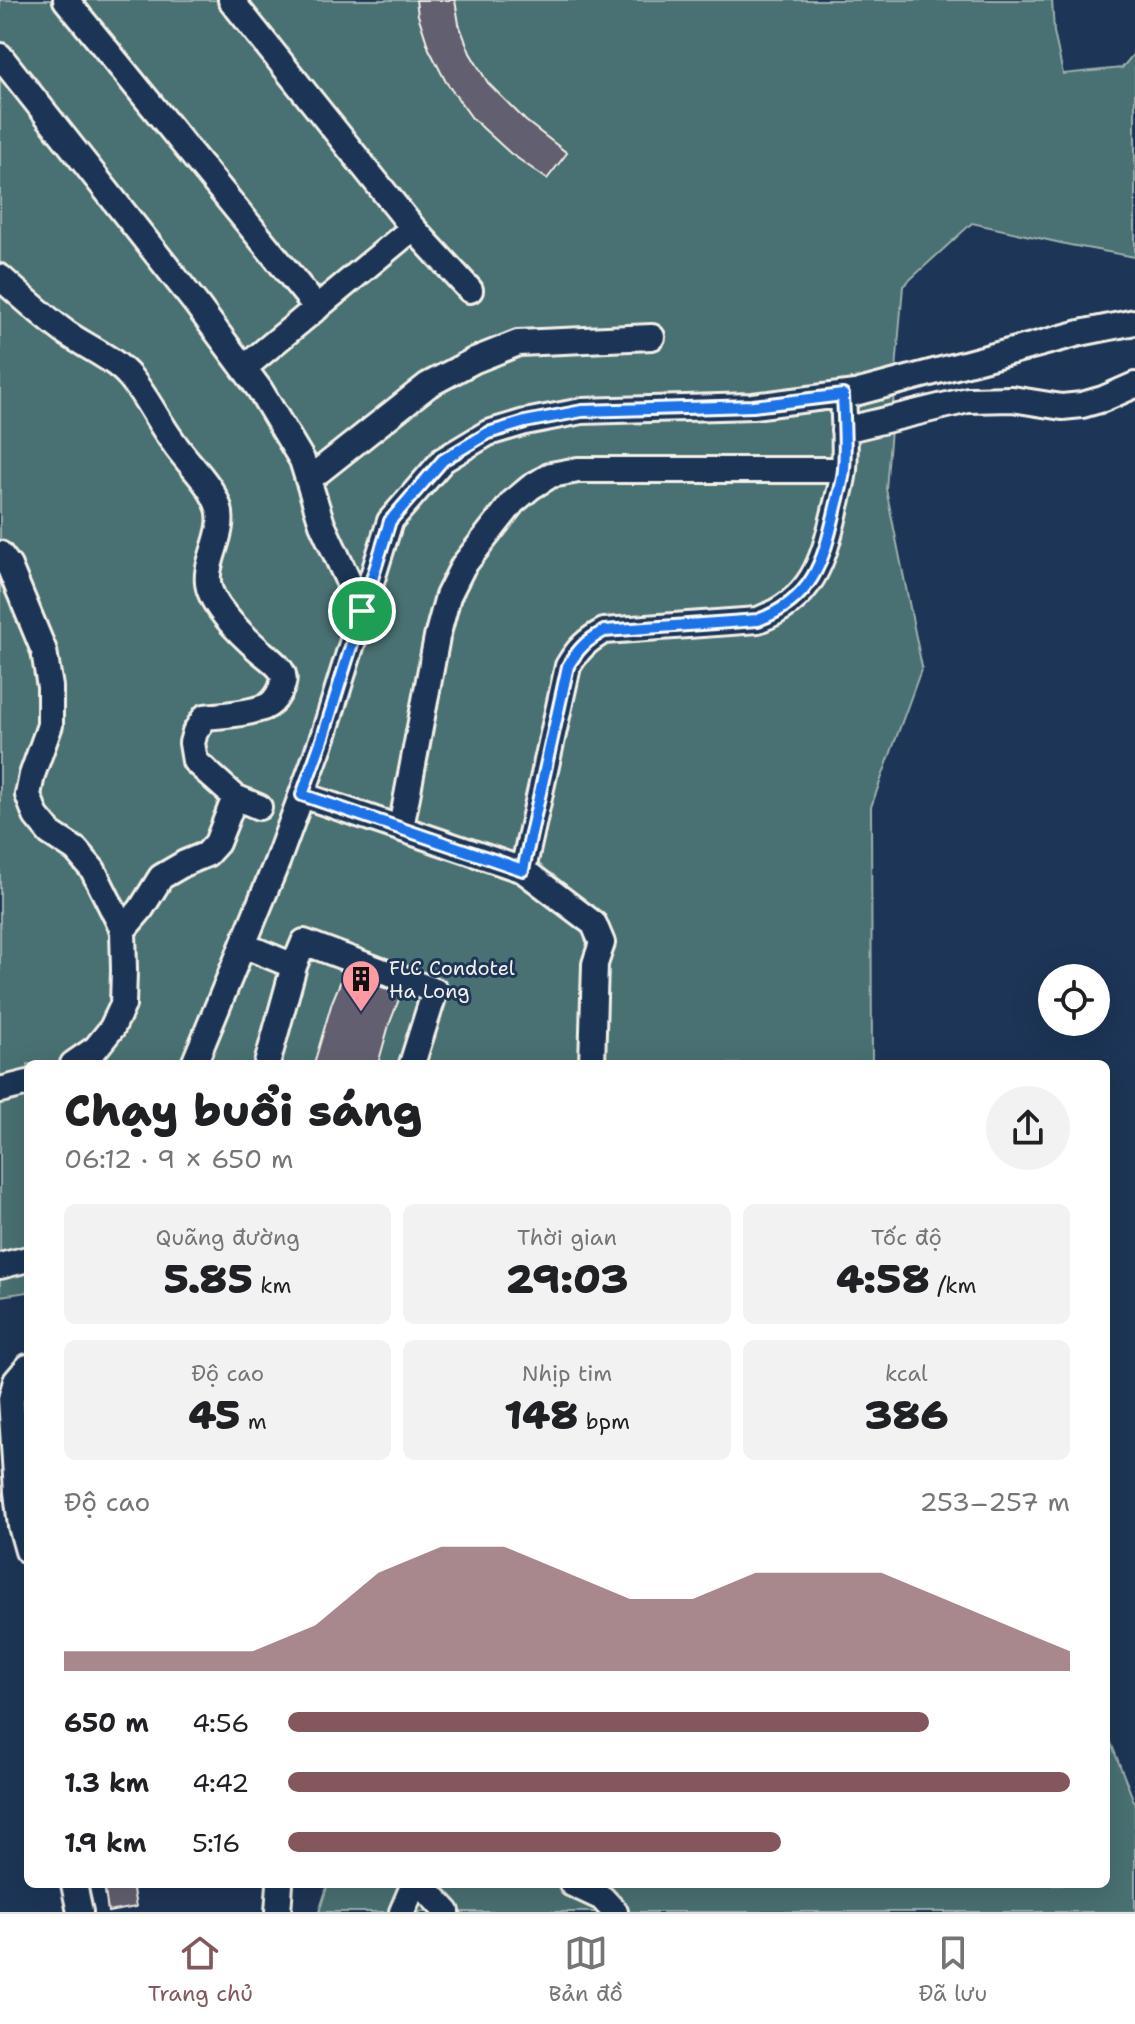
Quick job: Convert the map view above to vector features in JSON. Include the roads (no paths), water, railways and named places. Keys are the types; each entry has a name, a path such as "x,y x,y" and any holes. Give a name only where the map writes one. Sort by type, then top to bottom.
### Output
{"street":[{"path":"66,0 317,308"},
{"path":"231,0 413,228 470,290"},
{"path":"0,56 197,305 260,390 302,460 322,524 362,611"},
{"path":"244,368 413,228"},
{"path":"0,277 57,325 129,375 218,506 221,520 207,581 210,592 234,626 282,671 284,679 281,690 270,704 261,709 205,717 192,743 195,761 235,797 259,807"},
{"path":"196,1060 277,862 323,737 390,521 443,460 488,433 525,422 582,411 753,406 843,395 1080,333 1135,322"},
{"path":"308,480 428,385 475,360 518,343 652,337"},
{"path":"844,430 968,400 1012,399 1062,407 1082,405 1135,385"},
{"path":"523,870 568,666 577,651 588,639 604,631 758,620 777,613 792,602 809,583 821,561 844,470 843,395"},
{"path":"401,828 437,637 448,596 463,566 513,502 531,487 551,475 578,470 844,470"},
{"path":"0,554 9,566 44,651 50,687 50,725 28,795 36,816 50,833 76,850 93,870 123,930 123,1005 112,1028 96,1048 79,1060"},
{"path":"302,795 523,870 594,924 602,943 595,964 592,1060"},
{"path":"123,930 161,877 207,854 217,843 235,797"},
{"path":"268,1060 294,966 304,942 435,991 413,1060"},
{"path":"243,945 294,966"},
{"path":"0,1090 24,1084"},
{"path":"0,1266 24,1260"},
{"path":"24,1372 16,1381 11,1399 17,1492 24,1537"},
{"path":"75,1888 80,1912"},
{"path":"278,1912 280,1888"},
{"path":"402,1912 412,1888"},
{"path":"425,1888 447,1912"},
{"path":"582,1888 602,1898 615,1912"}],"place":[{"name":"FLC Condotel Ha Long","path":"361,1013"}]}
